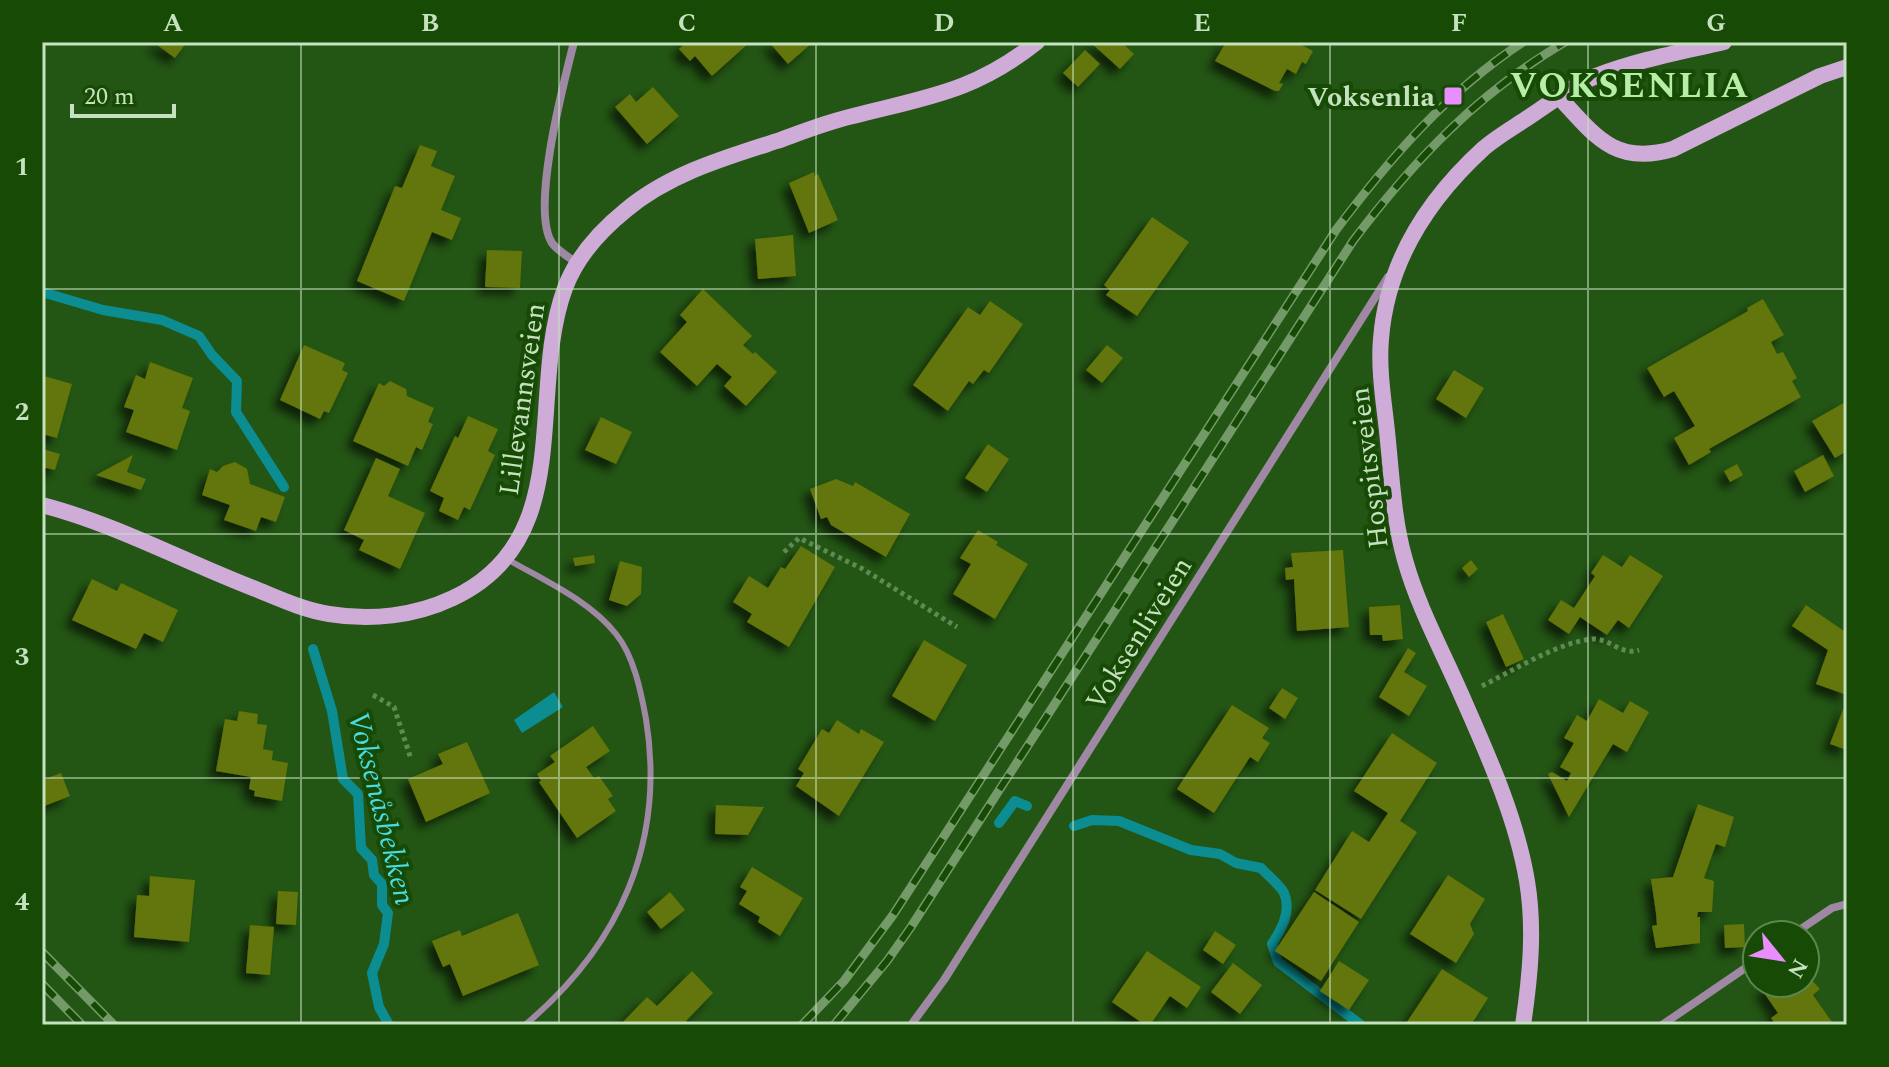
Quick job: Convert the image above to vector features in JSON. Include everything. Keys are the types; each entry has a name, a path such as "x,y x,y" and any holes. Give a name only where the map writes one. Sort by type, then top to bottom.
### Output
{"street":[{"path":"574,42 557,117 545,199 547,228 552,243 577,263"},
{"name":"Lillevannsveien","path":"42,505 128,535 299,606 355,618 413,612 467,592 507,559 526,527 541,471 554,324 565,287 577,263 604,228 628,207 684,173 851,116 943,95 1002,67 1037,42"},
{"path":"1724,42 1641,61 1594,77 1559,97 1607,145 1637,156 1654,155 1673,149 1820,76 1847,67"},
{"name":"Hospitsveien","path":"1523,1025 1531,934 1527,883 1517,836 1462,694 1405,561 1396,517 1381,341 1387,301 1398,262 1416,227 1442,191 1486,146 1559,97"},
{"name":"Voksenliveien","path":"911,1025 944,980 1398,262"},
{"path":"1816,919 1832,908 1847,904"},
{"path":"1662,1025 1741,971"}],"lane":[{"path":"507,559 573,598 618,635 632,663 649,738 650,793 645,834 626,894 590,959 569,984 525,1025"}],"path":[{"path":"784,552 799,538 861,568 957,627"},
{"path":"1478,688 1583,640 1597,639 1627,652 1639,650"},
{"path":"373,695 394,707 411,759"}],"water":[{"path":"554,692 563,707 522,733 514,720"}],"building":[{"path":"153,42 187,42 175,58"},
{"path":"682,42 750,42 712,76 695,56 690,61 679,49 684,44"},
{"path":"769,42 813,42 788,64"},
{"path":"1090,42 1121,42 1134,54 1120,69"},
{"path":"1226,42 1296,42 1313,51 1296,74 1287,69 1279,83 1283,84 1279,91 1275,91 1215,61"},
{"path":"1085,50 1100,64 1078,87 1063,73"},
{"path":"653,87 679,116 647,144 615,107 630,94 636,102"},
{"path":"420,145 437,151 431,166 455,176 441,210 461,218 452,240 432,232 404,301 357,281 395,186 402,188"},
{"path":"814,172 815,176 818,174 838,220 809,233 789,183"},
{"path":"1152,217 1189,242 1137,316 1106,295 1110,290 1104,285"},
{"path":"793,235 796,276 758,279 755,239"},
{"path":"487,250 522,251 520,288 485,287"},
{"path":"703,289 752,336 743,345 777,372 746,406 724,386 732,377 717,364 697,386 660,352 687,322 680,315"},
{"path":"1763,299 1784,335 1771,342 1777,354 1783,352 1797,378 1792,381 1801,397 1709,449 1711,452 1689,465 1674,438 1695,426 1674,391 1664,397 1647,368 1748,311 1747,308"},
{"path":"990,301 1023,324 989,373 984,370 973,384 969,381 948,411 913,385 968,307 980,315"},
{"path":"304,345 345,363 342,370 348,373 329,413 324,411 320,419 280,400"},
{"path":"1107,345 1123,358 1102,383 1086,370"},
{"path":"150,362 193,378 182,408 190,411 177,450 126,432 134,410 124,407 136,375 145,379"},
{"path":"42,370 45,371 44,376 72,384 57,438 42,434"},
{"path":"1454,370 1484,388 1466,418 1436,399"},
{"path":"390,381 406,389 407,396 434,408 428,422 433,424 422,450 416,447 408,466 353,441 379,383 384,386"},
{"path":"1847,401 1847,451 1835,458 1812,421"},
{"path":"468,416 498,429 488,451 495,455 470,510 464,507 458,520 439,511 444,498 430,491 455,436 458,438"},
{"path":"601,417 632,432 616,464 585,450"},
{"path":"988,444 1009,459 987,492 965,478"},
{"path":"42,449 60,454 55,470 42,467"},
{"path":"133,455 127,472 146,479 141,490 96,475"},
{"path":"1823,455 1834,476 1805,492 1794,471"},
{"path":"376,458 400,469 388,496 425,513 400,569 359,550 364,540 344,530"},
{"path":"235,462 247,469 250,484 285,497 276,522 261,517 256,531 224,520 230,505 202,495 210,469 217,472"},
{"path":"1737,464 1743,475 1730,482 1724,471"},
{"path":"836,479 853,486 855,482 910,514 886,557 831,525 827,517 821,519 810,489"},
{"path":"978,530 1028,564 995,619 953,594 971,564 960,558"},
{"path":"801,546 835,567 789,647 747,622 752,614 733,602 749,576 768,588 781,567 785,569"},
{"path":"1343,550 1349,627 1297,631 1294,579 1286,580 1285,568 1293,567 1291,553"},
{"path":"594,555 595,563 575,566 573,558"},
{"path":"1603,555 1622,567 1630,555 1663,576 1629,628 1618,620 1607,635 1580,617 1569,634 1548,620 1561,600 1574,608 1595,576 1591,573"},
{"path":"1471,560 1478,569 1469,577 1462,568"},
{"path":"620,561 642,567 641,594 627,606 609,600"},
{"path":"92,579 117,591 121,583 178,610 163,642 144,633 136,649 72,620"},
{"path":"1400,605 1403,639 1383,641 1382,635 1370,635 1369,607"},
{"path":"1806,605 1847,633 1847,695 1816,684 1828,650 1792,626"},
{"path":"1503,614 1524,659 1506,667 1486,622"},
{"path":"924,640 967,665 935,721 892,696"},
{"path":"1408,648 1416,653 1404,672 1427,686 1409,716 1379,697"},
{"path":"1282,688 1298,698 1285,719 1269,708"},
{"path":"1599,699 1623,713 1630,701 1649,712 1627,752 1613,744 1569,817 1548,774 1552,772 1567,781 1571,773 1560,767 1574,743 1564,738 1577,715 1587,721"},
{"path":"1847,699 1847,750 1830,744"},
{"path":"1232,705 1269,728 1262,738 1270,743 1258,762 1250,757 1214,813 1177,789"},
{"path":"239,711 258,714 257,724 267,725 263,749 273,751 272,760 288,763 282,801 254,796 255,791 249,789 251,777 216,771 225,719 237,721"},
{"path":"837,720 859,734 861,729 884,742 839,816 796,786 804,773 798,769 822,729 829,733"},
{"path":"593,726 610,751 586,767 594,778 599,776 613,796 608,799 616,811 577,838 539,782 537,774 555,762 550,756"},
{"path":"1392,733 1437,763 1400,821 1417,832 1361,919 1315,890 1352,831 1369,842 1388,813 1354,791"},
{"path":"467,742 490,793 426,822 408,779 443,764 438,754"},
{"path":"61,773 70,796 42,807 42,780"},
{"path":"1698,804 1734,817 1725,847 1716,844 1704,878 1714,881 1712,912 1698,912 1700,943 1656,948 1652,926 1657,925 1651,879 1673,877"},
{"path":"716,805 764,807 748,835 715,834"},
{"path":"752,867 803,898 780,936 758,922 760,917 739,904 747,891 740,887"},
{"path":"1448,875 1485,899 1470,924 1474,934 1456,963 1410,934"},
{"path":"150,876 195,880 189,942 134,937 137,895 149,896"},
{"path":"278,891 298,892 296,925 276,924"},
{"path":"670,892 685,910 661,929 647,912"},
{"path":"1314,892 1359,922 1321,981 1275,951"},
{"path":"518,913 539,965 463,996 450,964 443,967 432,941 460,930 462,936"},
{"path":"1741,924 1741,947 1725,948 1724,925"},
{"path":"250,925 274,927 270,975 246,973"},
{"path":"1215,931 1236,945 1223,964 1203,950"},
{"path":"1147,951 1201,987 1187,1008 1170,996 1150,1025 1145,1025 1112,1002"},
{"path":"1339,961 1369,980 1349,1010 1320,991"},
{"path":"1233,963 1262,985 1240,1014 1211,992"},
{"path":"1442,969 1488,998 1471,1025 1405,1025"},
{"path":"692,971 713,993 686,1021 690,1025 620,1025 647,997 657,1006"},
{"path":"1768,999 1816,999 1834,1025 1776,1025 1771,1018 1778,1013"}],"waterway":[{"name":"Voksenåsbekken","path":"42,292 103,310 162,320 199,336 237,381 236,412 284,487"},
{"name":"Voksenåsbekken","path":"313,649 332,711 343,779 358,794 361,848 372,860 374,875 382,884 382,905 388,913 384,944 372,973 379,1007 389,1025"},
{"path":"999,823 1015,801 1027,806"},
{"path":"1074,826 1092,820 1119,821 1191,850 1220,854 1236,863 1261,868 1280,887 1286,900 1284,920 1272,944 1278,962 1361,1025"}],"railway":[{"path":"802,1025 844,981 893,915 1336,230 1377,177 1421,128 1469,82 1523,42"},
{"path":"834,1025 911,927 1353,241 1399,183 1475,106 1565,42"},
{"path":"42,952 114,1025"},
{"path":"42,984 82,1025"}],"place":[{"name":"Voksenlia","path":"1453,96"}],"district":[{"name":"VOKSENLIA","path":"1630,84"}]}
